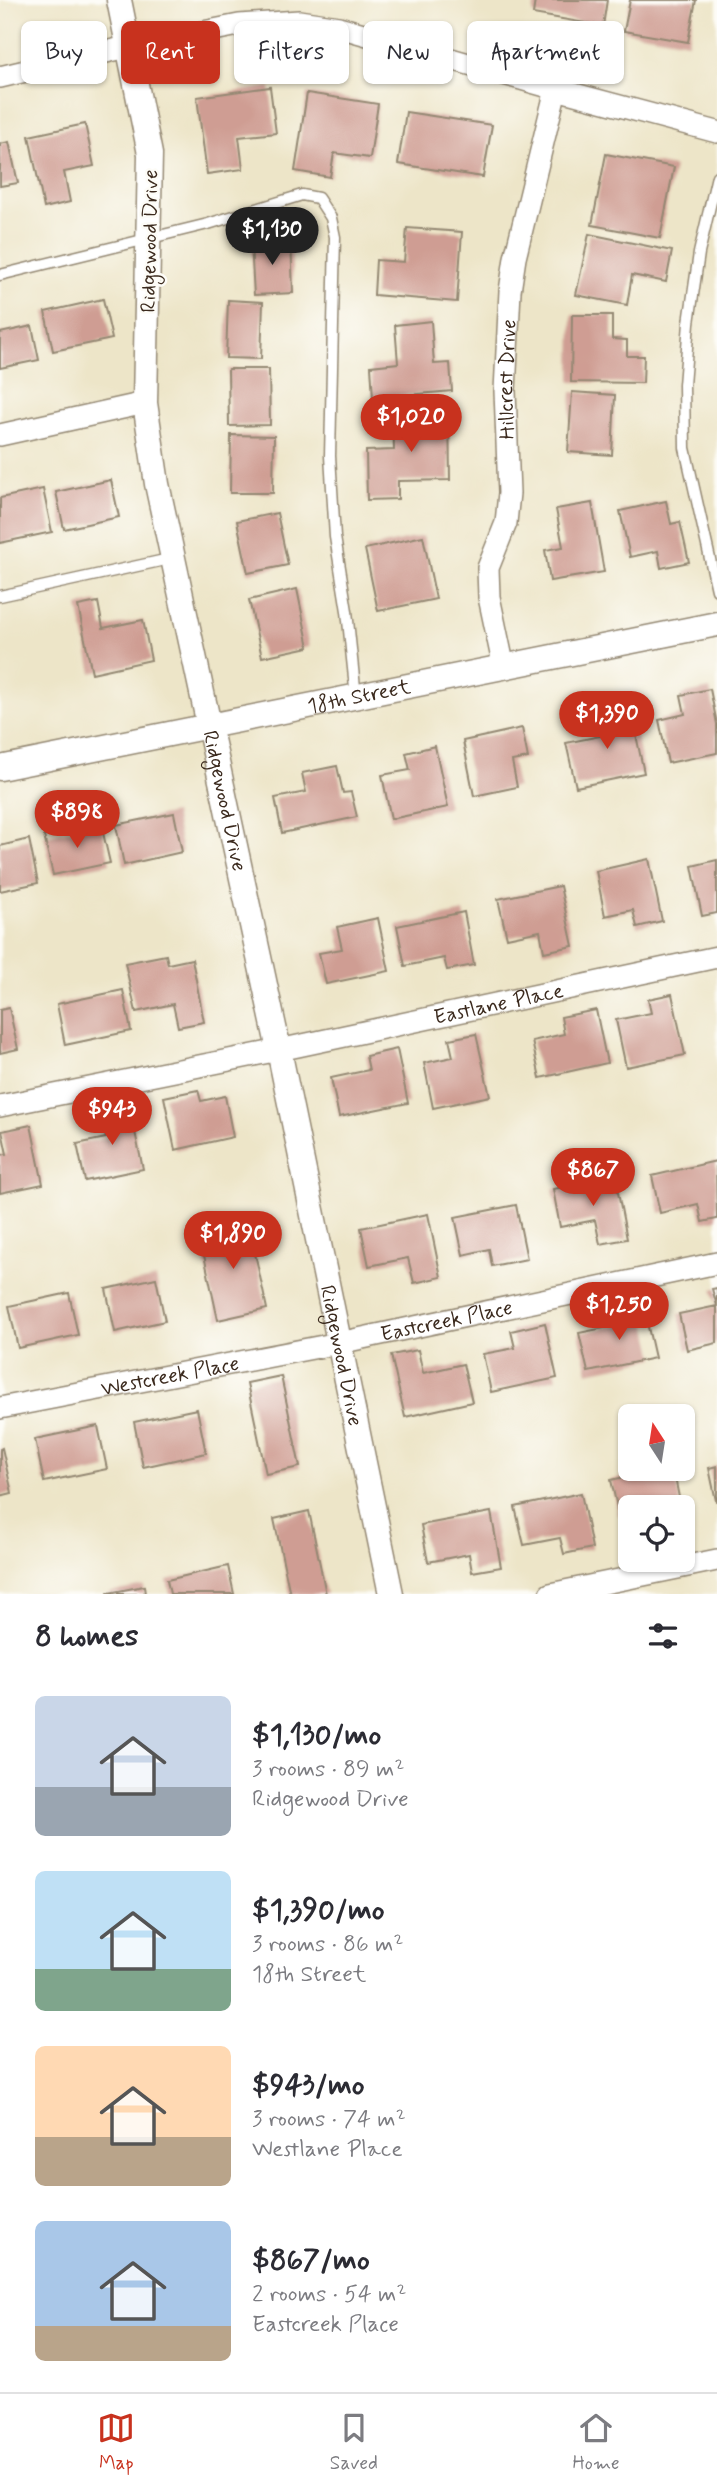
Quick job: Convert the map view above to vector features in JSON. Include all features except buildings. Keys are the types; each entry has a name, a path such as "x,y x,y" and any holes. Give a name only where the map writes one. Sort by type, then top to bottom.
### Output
{"street":[{"name":"Ridgewood Drive","path":"119,0 123,21"},
{"path":"220,29 299,21 339,27 717,132"},
{"path":"0,77 121,48"},
{"name":"Ridgewood Drive","path":"135,84 149,154 145,403 157,484 211,726 391,1594"},
{"name":"Hillcrest Drive","path":"504,668 489,597 488,568 506,523 509,493 505,391 510,291 515,258 556,89"},
{"path":"0,435 145,403"},
{"name":"18th Street","path":"0,768 717,624"},
{"name":"Eastlane Place","path":"0,1106 717,957"},
{"name":"Eastcreek Place","path":"339,1343 717,1263"},
{"name":"Westcreek Place","path":"0,1408 339,1343"},
{"path":"550,1594 717,1560"}],"lane":[{"path":"717,176 699,253 684,385 685,448 717,590"},
{"path":"0,275 149,239 302,195 318,198 331,218 335,237 330,456 335,537 347,611 356,698"},
{"path":"0,596 174,558"}]}
